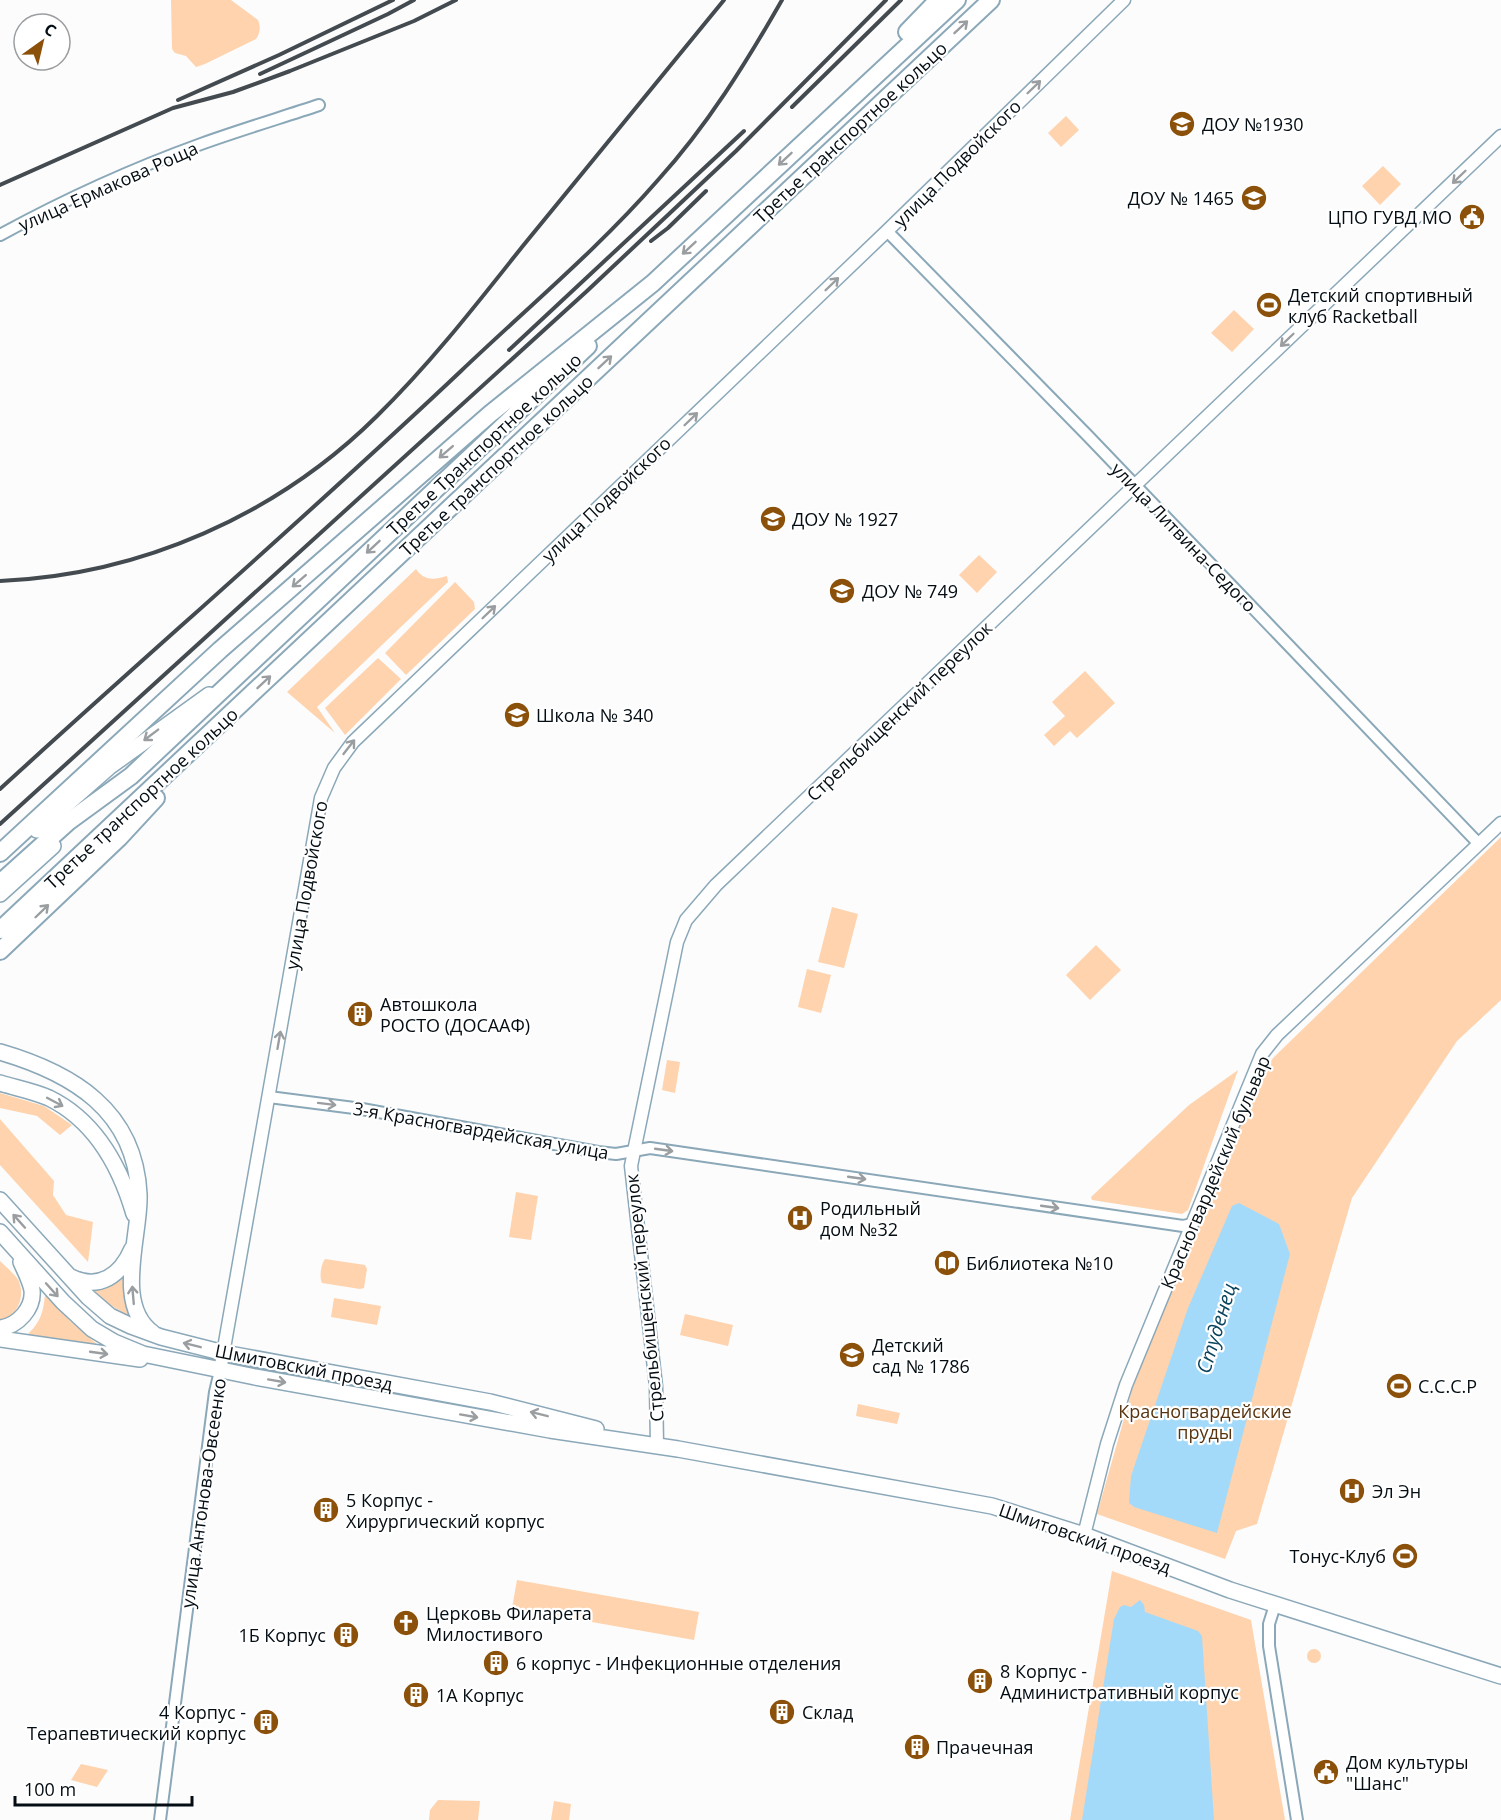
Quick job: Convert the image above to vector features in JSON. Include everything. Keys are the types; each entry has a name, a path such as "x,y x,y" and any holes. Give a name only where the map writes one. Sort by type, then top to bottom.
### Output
{"main road":[{"path":"828,119 938,0"},
{"name":"Третье транспортное кольцо","path":"4,848 220,650 490,414 653,283 957,0"},
{"name":"Третье транспортное кольцо","path":"0,930 991,0"},
{"name":"Третье Транспортное кольцо","path":"0,883 68,822 131,776 517,415 653,283"},
{"path":"0,862 110,766 234,678"},
{"path":"0,951 118,838 206,737"},
{"path":"0,894 131,776"},
{"path":"4,1052 48,1068 93,1096 110,1114 125,1138 137,1174 139,1195 132,1289 135,1308 144,1325 161,1337"},
{"path":"0,1083 50,1099 72,1112 90,1128 107,1150 124,1184 135,1215 135,1236 131,1252 123,1266 106,1280 98,1282 85,1282 66,1273"},
{"name":"Шмитовский проезд","path":"0,1200 95,1304 111,1316 131,1326 161,1337 224,1353 490,1402 657,1445"},
{"name":"Шмитовский проезд","path":"0,1232 63,1302 99,1334 143,1354 220,1371 550,1430 657,1445 992,1506 1084,1535 1230,1590 1501,1676"},
{"path":"0,1328 10,1326 20,1319 28,1308 32,1295 29,1280 13,1246"},
{"path":"0,1339 220,1371"}],"street":[{"name":"улица Подвойского","path":"269,1097 321,798 352,742 887,231 1124,0"},
{"name":"улица Ермакова Роща","path":"0,235 60,204 143,166 202,143 319,105"},
{"name":"Стрельбищенский переулок","path":"657,1445 656,1386 631,1173 677,942 693,909 1501,136"},
{"name":"улица Литвина-Седого","path":"887,231 1479,844"},
{"name":"Красногвардейский бульвар","path":"1084,1535 1107,1443 1126,1385 1262,1054 1277,1035 1501,823"},
{"name":"3-я Красногвардейская улица","path":"269,1097 362,1109 598,1152 616,1154 650,1148 1183,1226 1192,1224"},
{"name":"улица Антонова-Овсеенко","path":"160,1820 220,1371 269,1097"},
{"path":"1275,1605 1269,1624 1269,1646 1297,1820"}],"green space":[{"path":"171,0 231,0 258,20 260,28 256,39 196,67 186,56 175,53 172,49"},
{"path":"1066,116 1079,130 1061,147 1048,133"},
{"path":"1383,166 1401,184 1380,205 1362,186"},
{"path":"1234,310 1254,329 1232,352 1211,333"},
{"path":"979,555 997,572 977,593 959,575"},
{"path":"416,569 422,576 430,578 447,576 448,582 317,707 335,733 287,692"},
{"path":"455,582 474,602 475,609 406,675 385,653"},
{"path":"378,658 401,679 345,735 325,708"},
{"path":"1085,671 1115,703 1077,738 1070,731 1054,746 1044,735 1065,716 1052,702"},
{"name":"Красногвардейские пруды","path":"1501,837 1501,1000 1457,1041 1352,1198 1257,1524 1236,1531 1225,1559 1097,1514 1135,1380 1261,1076 1273,1058"},
{"path":"832,907 858,914 844,968 818,962"},
{"path":"1096,945 1121,970 1090,1000 1066,975"},
{"path":"807,969 831,975 821,1013 798,1007"},
{"path":"667,1060 680,1062 675,1093 662,1090"},
{"path":"1238,1070 1188,1210 1182,1214 1092,1200 1091,1197 1189,1105"},
{"path":"0,1093 44,1106 72,1125 60,1135 37,1116 0,1108"},
{"path":"0,1119 54,1181 53,1195 66,1215 93,1222 88,1262 0,1165"},
{"path":"516,1192 538,1196 531,1240 509,1237"},
{"path":"325,1259 365,1265 367,1269 364,1288 322,1283 321,1271"},
{"path":"0,1261 17,1278 21,1297 12,1315 0,1320"},
{"path":"131,1267 137,1320 110,1305 88,1285"},
{"path":"45,1293 70,1321 98,1345 23,1338 40,1318"},
{"path":"334,1298 381,1306 377,1325 331,1317"},
{"path":"685,1314 733,1325 728,1346 680,1335"},
{"path":"858,1404 900,1413 897,1424 856,1416"},
{"path":"1112,1571 1251,1620 1285,1820 1070,1820"},
{"path":"517,1580 699,1612 694,1640 512,1608"},
{"path":"1314,1649 1319,1651 1321,1656 1319,1661 1314,1663 1309,1661 1307,1656 1309,1651"},
{"path":"81,1764 108,1770 97,1787 71,1780"},
{"path":"438,1800 480,1801 478,1820 429,1820 430,1810"},
{"path":"554,1801 571,1804 569,1820 551,1820"}],"water":[{"name":"Студенец","path":"1239,1203 1279,1224 1290,1254 1217,1533 1134,1507 1129,1503 1131,1476 1188,1308 1232,1206"},
{"path":"1140,1600 1145,1612 1198,1631 1202,1636 1214,1820 1082,1820 1114,1619 1120,1607 1124,1605 1131,1607"}],"railway":[{"path":"178,100 393,0"},
{"path":"260,74 414,0"},
{"path":"0,185 173,108 233,92 290,71 414,21 456,0"},
{"path":"0,581 53,576 104,567 155,552 204,533 251,510 296,483 338,451 377,416 434,355 724,0"},
{"path":"0,789 347,477 611,230 658,180 693,138 740,70 782,0"},
{"path":"0,824 587,291 736,151 886,0"},
{"path":"792,107 901,0"},
{"path":"509,350 744,131"},
{"path":"651,241 668,228 706,191"}],"place":[{"name":"ДОУ №1930","path":"1182,124"},
{"name":"ДОУ № 1465","path":"1254,198"},
{"name":"ЦПО ГУВД МО","path":"1472,217"},
{"name":"Детский спортивный клуб Racketball","path":"1269,305"},
{"name":"ДОУ № 1927","path":"773,519"},
{"name":"ДОУ № 749","path":"842,591"},
{"name":"Школа № 340","path":"517,715"},
{"name":"Автошкола РОСТО (ДОСААФ)","path":"360,1014"},
{"name":"Родильный дом №32","path":"800,1218"},
{"name":"Библиотека №10","path":"947,1263"},
{"name":"Детский сад № 1786","path":"852,1355"},
{"name":"С.С.С.Р","path":"1399,1386"},
{"name":"Эл Эн","path":"1352,1491"},
{"name":"5 Корпус - Хирургический корпус","path":"326,1510"},
{"name":"Тонус-Клуб","path":"1405,1556"},
{"name":"Церковь Филарета Милостивого","path":"406,1623"},
{"name":"1Б Корпус","path":"346,1635"},
{"name":"6 корпус - Инфекционные отделения","path":"496,1663"},
{"name":"8 Корпус - Административный корпус","path":"980,1681"},
{"name":"1А Корпус","path":"416,1695"},
{"name":"Склад","path":"782,1712"},
{"name":"4 Корпус - Терапевтический корпус","path":"266,1722"},
{"name":"Прачечная","path":"917,1747"},
{"name":"Дом культуры \"Шанс\"","path":"1326,1772"}]}
